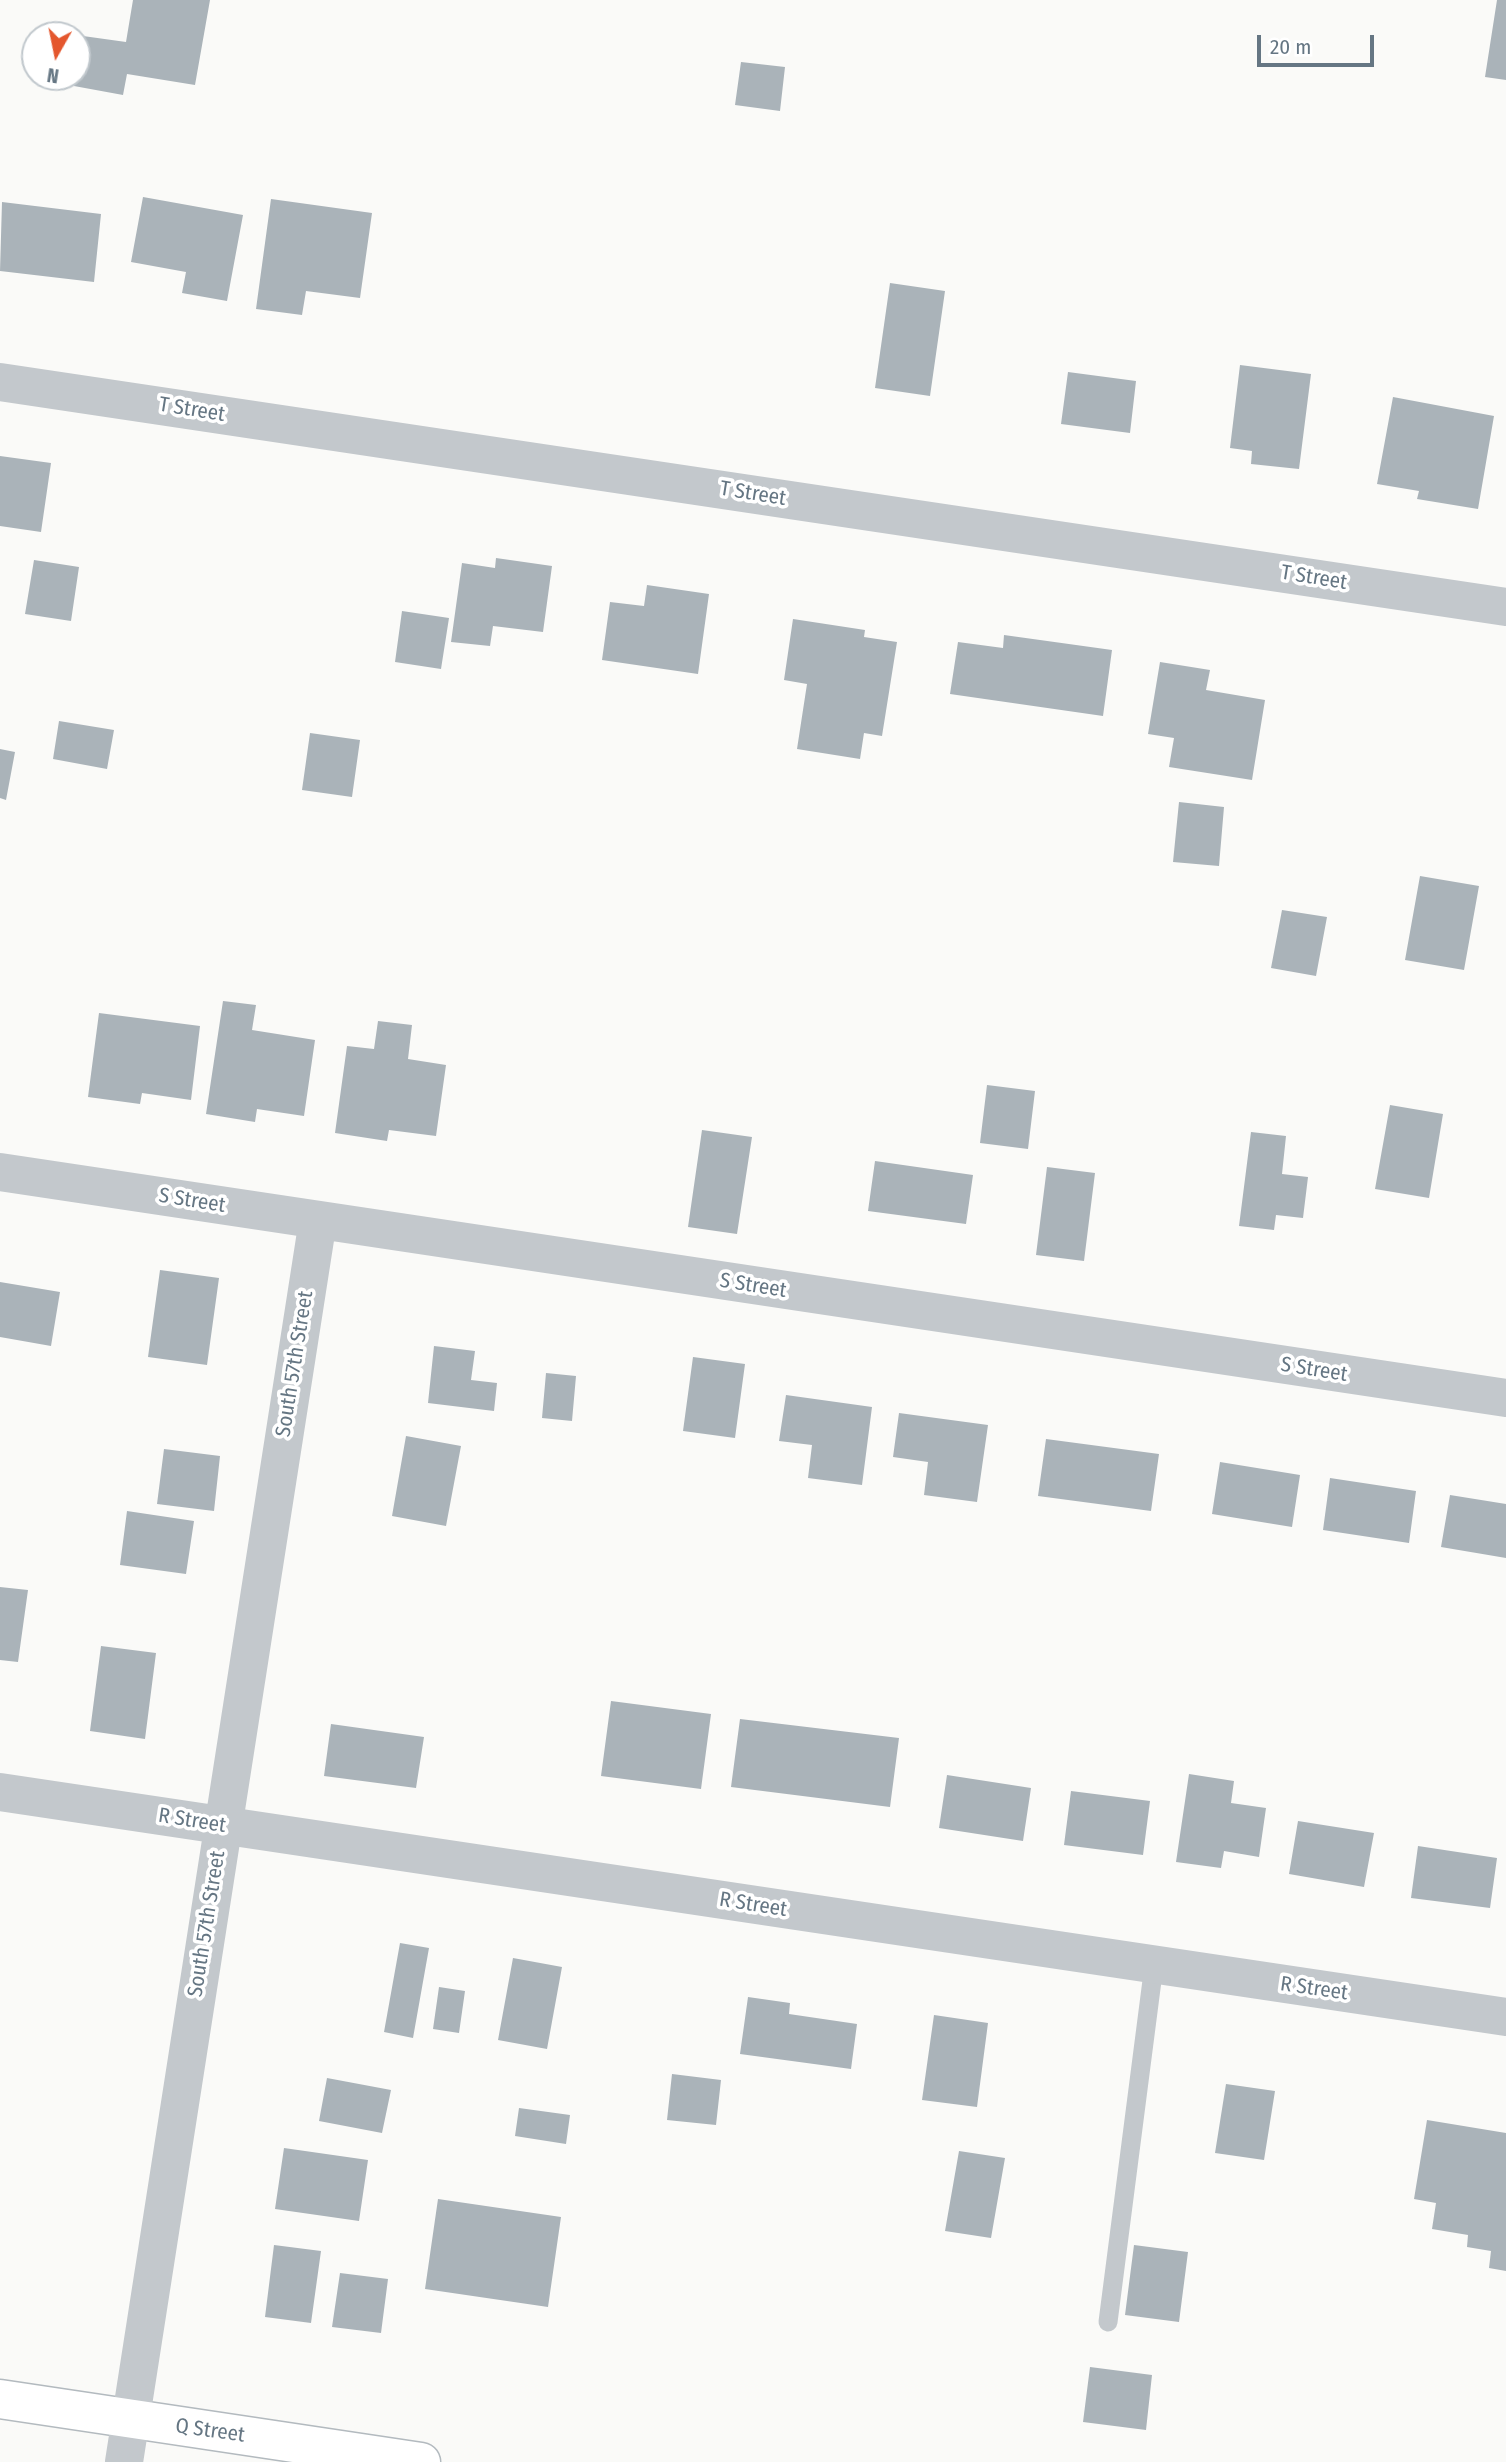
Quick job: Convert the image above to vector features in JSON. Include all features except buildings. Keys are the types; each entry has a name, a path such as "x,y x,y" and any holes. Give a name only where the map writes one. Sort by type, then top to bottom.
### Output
{"main road":[{"name":"Q Street","path":"0,2399 421,2462"}],"street":[{"name":"T Street","path":"0,382 1506,607"},
{"name":"S Street","path":"0,1172 1506,1398"},
{"name":"South 57th Street","path":"124,2462 318,1220"},
{"name":"R Street","path":"0,1792 1506,2017"}],"lane":[{"path":"1108,2322 1154,1965"}]}
